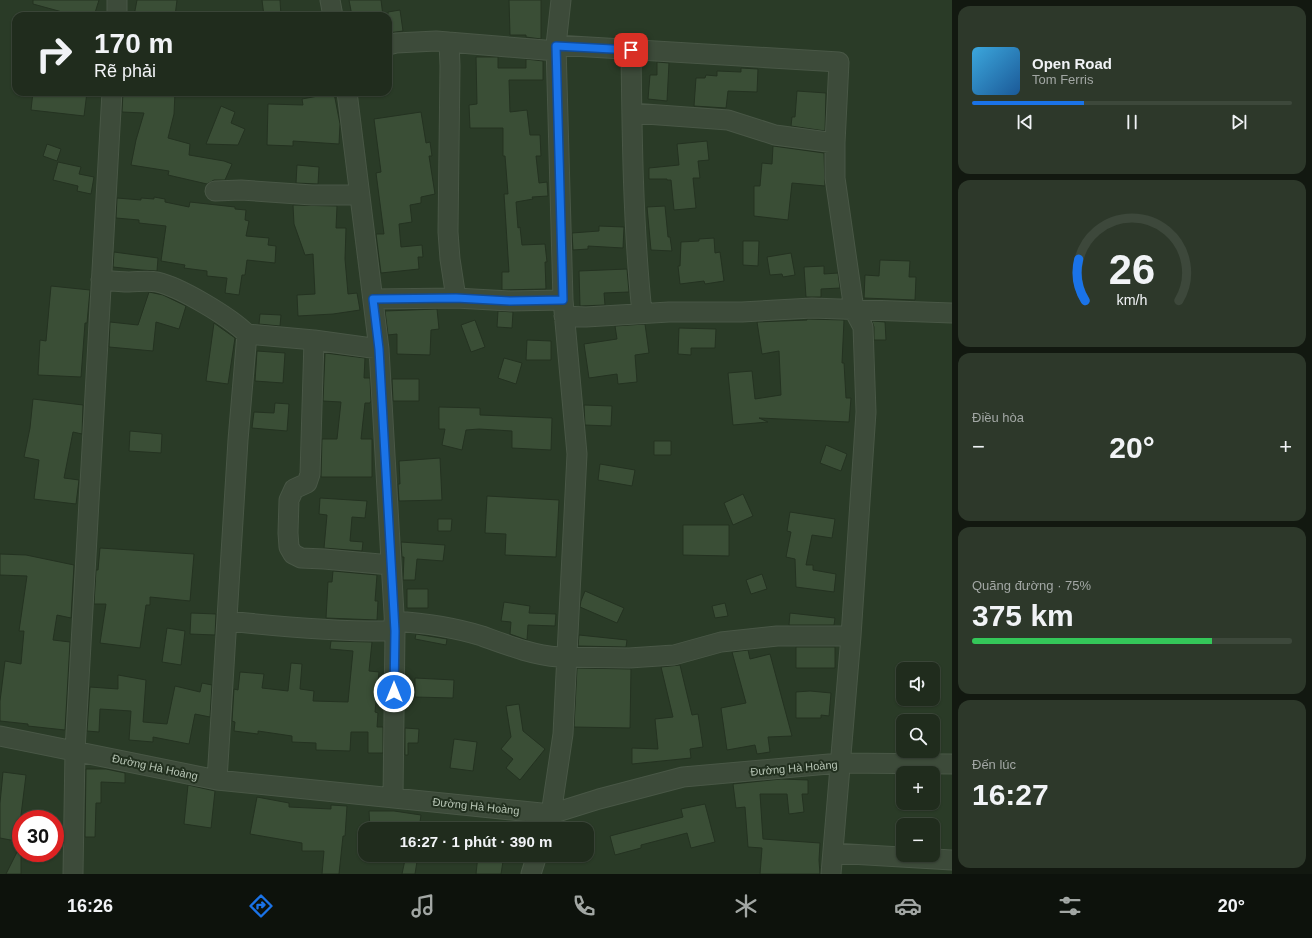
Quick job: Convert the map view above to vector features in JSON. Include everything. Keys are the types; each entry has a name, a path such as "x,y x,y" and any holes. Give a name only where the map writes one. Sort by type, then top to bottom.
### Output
{"street":[{"path":"116,12 117,0"},
{"path":"330,0 332,12"},
{"path":"548,821 563,734 577,454 563,308 557,48 561,0"},
{"path":"392,44 436,40 557,48 631,50 839,62 835,143 835,178 854,310 864,328 866,412 851,636 831,874"},
{"path":"449,42 448,232 450,259 456,298"},
{"path":"631,50 634,219 642,313"},
{"path":"73,874 75,751 112,96"},
{"path":"347,96 379,349 394,626 394,798"},
{"path":"632,113 728,120 775,134 835,143"},
{"path":"215,191 241,190 281,193 360,195"},
{"path":"102,280 156,282 170,286 200,301 237,325 247,334 314,340 379,349"},
{"path":"373,299 456,298 510,301 563,308 586,317 642,313 742,312 812,308 952,313"},
{"path":"217,780 228,622 238,440 247,334"},
{"path":"314,340 310,474 307,483 294,489 289,500 289,547 293,554 301,558 391,565"},
{"path":"228,622 283,627 375,632 394,626 442,626 481,636 518,649 548,657 629,658 674,655 721,642 777,636 851,636"},
{"name":"Đường Hà Hoàng","path":"0,736 217,780 394,798 548,821 600,799 683,777 840,764 952,764"},
{"path":"833,853 952,860"},
{"path":"530,874 534,862"}],"building":[{"path":"33,0 99,0 95,12 62,12 33,4"},
{"path":"137,0 177,0 176,12 135,12"},
{"path":"262,0 280,0 281,12 264,12"},
{"path":"349,0 381,0 382,12 351,12"},
{"path":"509,0 541,0 541,39 526,37 526,35 510,35"},
{"path":"400,10 403,31 392,32 392,12 388,12"},
{"path":"476,57 498,57 498,68 526,68 526,59 543,61 543,80 509,80 510,112 527,110 530,135 540,135 541,156 536,156 539,183 547,182 548,196 532,197 533,199 516,202 518,228 520,227 522,245 545,244 547,262 545,262 546,289 502,290 502,272 509,272 504,194 508,194 505,156 503,156 503,128 470,128 469,105 477,104"},
{"path":"657,62 669,63 667,101 648,99 650,75 657,75"},
{"path":"741,68 758,69 757,92 728,91 726,108 694,106 696,78 705,78 706,75 717,76 717,71 741,72"},
{"path":"797,91 826,93 825,131 791,126 792,117 795,117"},
{"path":"33,96 86,96 84,116 31,110"},
{"path":"123,96 175,96 174,114 168,138 190,144 189,155 224,161 232,164 225,180 214,180 207,184 168,175 169,171 131,165 136,140 144,113 122,112"},
{"path":"318,96 335,96 340,124 339,144 293,141 293,146 267,145 268,104 303,105 302,99"},
{"path":"221,106 235,112 231,123 245,129 238,145 206,144"},
{"path":"421,112 426,143 430,142 432,156 429,156 435,194 421,197 421,203 410,205 412,222 399,224 401,247 422,245 423,257 418,257 419,269 381,273 376,234 384,234 376,173 381,172 374,119"},
{"path":"707,141 709,160 698,161 700,178 693,178 696,208 674,210 671,180 649,179 649,168 679,165 677,144"},
{"path":"47,144 61,149 57,161 43,156"},
{"path":"773,146 824,153 825,186 792,183 788,220 754,216 754,186 760,186 762,163 772,164"},
{"path":"58,162 81,167 79,174 94,177 91,194 77,191 78,186 53,180"},
{"path":"297,165 319,167 318,184 296,183"},
{"path":"154,197 165,199 165,202 189,207 190,202 235,207 235,209 246,210 245,220 249,221 246,236 269,238 268,245 276,246 275,263 247,260 245,275 242,275 239,295 225,293 227,278 207,276 207,271 184,268 185,265 161,261 166,226 139,223 139,220 116,218 117,198 141,200 141,198 154,199"},
{"path":"293,205 337,206 336,228 346,228 345,259 348,294 357,293 360,310 333,314 298,316 297,295 315,294 313,254 305,255 294,224"},
{"path":"665,206 668,237 670,237 672,251 651,250 647,207"},
{"path":"599,226 624,227 623,248 588,246 588,249 573,250 572,233 599,231"},
{"path":"714,238 715,253 720,252 724,281 705,284 704,281 680,284 678,266 680,266 681,242"},
{"path":"743,241 759,241 758,266 743,265"},
{"path":"114,252 158,258 157,271 113,267"},
{"path":"791,253 795,275 783,277 782,274 770,275 767,257"},
{"path":"880,260 910,261 909,277 916,277 915,300 864,298 865,275 879,276"},
{"path":"824,266 824,274 838,273 840,288 821,289 821,297 806,297 804,267"},
{"path":"627,269 629,292 604,293 605,305 580,306 579,271"},
{"path":"51,286 90,290 87,323 85,323 81,377 38,375 40,340 46,341"},
{"path":"149,292 163,295 186,306 179,329 156,322 153,351 109,347 110,322 138,325"},
{"path":"437,309 439,329 431,330 430,355 397,354 397,334 388,335 385,311"},
{"path":"498,311 513,312 512,328 497,327"},
{"path":"260,314 281,315 280,326 259,324"},
{"path":"807,319 844,320 842,363 844,363 846,398 851,398 849,422 759,418 768,422 733,425 728,373 752,371 755,399 781,395 779,351 762,354 757,322"},
{"path":"475,320 485,347 471,352 461,325"},
{"path":"872,321 885,322 886,340 874,340 874,327"},
{"path":"214,323 235,338 228,384 206,381"},
{"path":"645,324 649,353 635,355 637,382 618,384 617,374 589,378 584,344 617,339 615,326"},
{"path":"679,328 716,329 715,348 691,348 691,355 678,354"},
{"path":"527,340 551,341 551,360 526,360"},
{"path":"257,351 285,353 283,383 255,381"},
{"path":"325,353 365,358 364,378 370,378 371,401 370,403 365,403 361,439 372,439 372,477 321,477 322,439 337,439 341,402 323,401"},
{"path":"504,358 522,363 516,384 498,378"},
{"path":"392,379 419,379 419,401 393,401"},
{"path":"33,399 83,405 82,434 73,432 64,478 79,480 76,504 34,499 39,460 24,457 30,428"},
{"path":"275,403 289,404 287,431 252,428 254,412 274,413"},
{"path":"584,405 612,406 611,426 585,425"},
{"path":"439,407 480,408 480,415 552,418 551,450 512,448 512,431 479,429 466,430 462,450 442,445 445,429 439,429"},
{"path":"130,431 162,434 161,453 129,451"},
{"path":"654,441 671,441 671,455 654,455"},
{"path":"826,445 847,454 841,471 820,463"},
{"path":"440,458 442,500 399,501 399,461"},
{"path":"600,464 635,470 632,486 598,480"},
{"path":"743,494 753,516 733,525 724,503"},
{"path":"487,496 559,500 556,557 505,555 506,534 485,533"},
{"path":"320,498 367,501 365,518 352,517 350,541 363,542 362,551 324,548 327,515 319,514"},
{"path":"790,512 835,519 832,538 812,535 806,565 813,565 813,570 836,574 834,592 796,587 795,559 786,557 791,532 787,531"},
{"path":"438,519 452,519 451,531 438,531"},
{"path":"683,525 729,525 729,556 683,555"},
{"path":"401,542 445,545 443,561 417,559 415,580 403,580 404,557 402,557"},
{"path":"100,548 194,554 190,601 150,597 150,605 146,605 140,648 100,643 106,604 94,604 96,570 98,570"},
{"path":"0,554 26,555 74,565 71,618 57,615 53,640 70,642 65,730 0,721 0,701 5,661 21,664 24,631 19,631 27,576 0,575"},
{"path":"333,571 377,575 375,601 378,601 377,620 326,618 328,582 332,582"},
{"path":"762,574 767,589 751,594 746,580"},
{"path":"407,589 428,589 428,608 407,608"},
{"path":"585,591 624,608 617,623 580,607"},
{"path":"504,602 530,606 529,613 556,614 555,626 528,625 527,640 510,634 511,622 501,621"},
{"path":"725,603 728,616 715,618 712,606"},
{"path":"191,613 216,614 215,635 190,634"},
{"path":"790,613 835,618 834,625 789,625"},
{"path":"167,628 185,631 181,665 162,662"},
{"path":"416,634 447,639 446,645 415,639"},
{"path":"579,635 627,640 626,647 578,646"},
{"path":"331,641 372,642 369,671 379,672 375,712 378,713 377,727 383,727 383,753 368,753 368,732 351,732 350,751 316,750 316,743 292,742 292,736 258,731 258,734 234,731 235,722 232,721 234,689 238,690 240,672 264,674 262,688 288,691 291,663 302,664 300,689 314,691 313,701 348,702 353,651 330,649"},
{"path":"796,647 835,647 835,668 796,668"},
{"path":"748,650 750,659 770,654 792,736 768,737 770,752 757,754 755,745 727,750 721,708 746,703 732,652"},
{"path":"680,665 692,715 698,714 703,747 690,749 691,758 632,764 632,748 658,749 655,719 673,717 661,667"},
{"path":"577,668 631,669 630,728 574,727"},
{"path":"118,675 146,680 143,722 167,724 175,686 200,692 202,683 212,685 210,717 195,714 189,744 153,737 153,742 129,740 131,711 100,709 99,732 87,731 90,687 118,689"},
{"path":"415,678 454,680 453,698 415,697"},
{"path":"810,691 831,693 829,716 821,715 821,718 796,718 796,692"},
{"path":"519,704 523,731 545,749 520,780 506,768 513,759 501,749 511,737 506,706"},
{"path":"405,728 419,729 418,743 408,743 408,755 405,755"},
{"path":"454,739 477,742 473,771 450,768"},
{"path":"86,769 106,769 125,773 125,783 101,782 101,803 96,803 95,837 85,837"},
{"path":"3,772 26,775 22,810 12,810 12,840 0,838 0,803"},
{"path":"781,779 808,780 808,794 802,794 804,812 789,814 787,794 760,794 763,839 820,843 820,874 760,874 762,848 748,847 745,807 736,808 733,784"},
{"path":"188,785 215,791 211,828 184,824"},
{"path":"257,797 289,803 289,807 331,809 331,805 347,806 345,836 343,836 339,874 322,874 324,851 302,851 302,843 250,834"},
{"path":"705,804 715,842 691,848 687,833 641,845 641,848 615,855 610,836 683,817 681,809"},
{"path":"369,811 394,811 421,815 420,822 370,822"},
{"path":"12,862 21,862 21,874 6,874"},
{"path":"405,862 417,862 415,874 402,874"},
{"path":"477,862 503,862 501,874 476,874"}],"route":[{"path":"394,692 395,631 379,349 373,299 456,298 510,301 563,300 556,46 631,50"}]}
